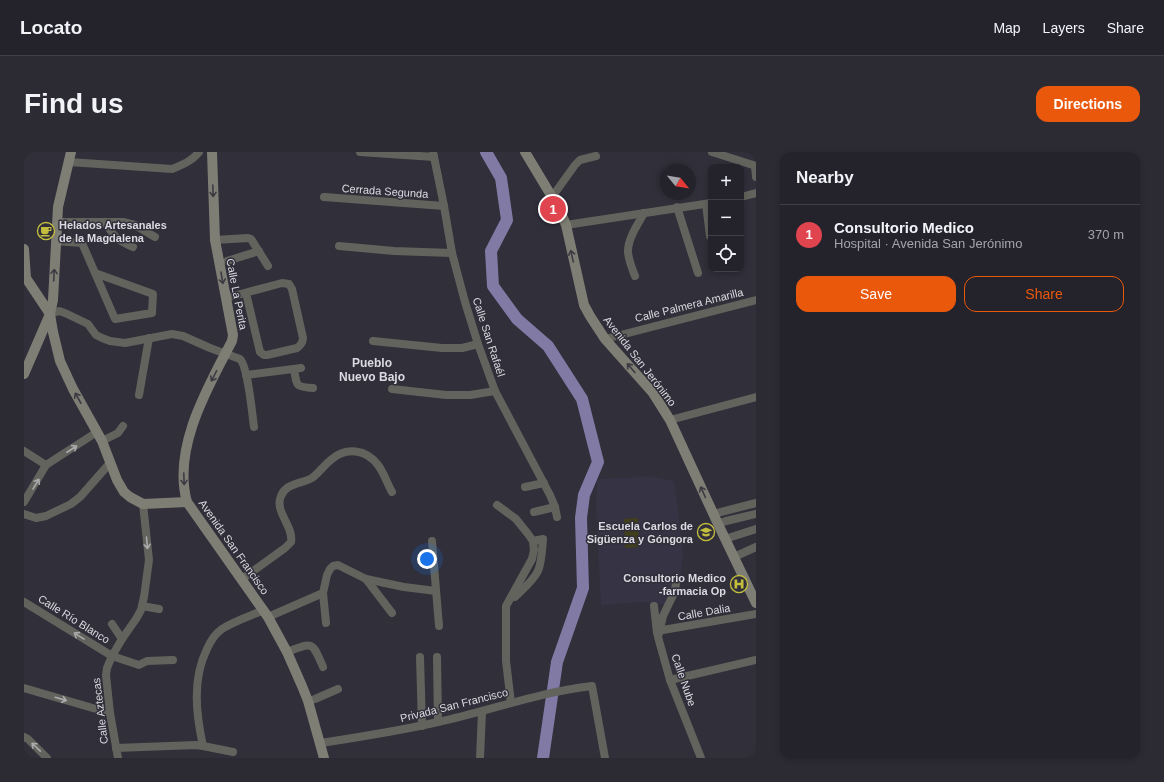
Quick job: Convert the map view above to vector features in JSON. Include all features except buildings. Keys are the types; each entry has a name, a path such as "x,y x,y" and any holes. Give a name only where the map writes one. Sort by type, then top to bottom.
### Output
{"street":[{"path":"24,374 50,314 57,222 60,199 70,157 172,169 186,163 199,152"},
{"name":"Calle La Perita","path":"187,502 184,493 183,468 187,445 203,398 232,341 233,335 215,240 212,152"},
{"path":"360,152 433,155"},
{"name":"Avenida San Jerónimo","path":"525,152 560,211 566,225 584,305 605,338 653,393 670,420 756,603"},
{"path":"712,152 755,166 756,177"},
{"name":"Calle San Rafaél","path":"433,155 452,253 478,344 495,391 544,483 555,507 557,517"},
{"path":"552,197 580,160 596,156"},
{"path":"744,195 756,193"},
{"name":"Cerrada Segunda","path":"324,197 444,206"},
{"path":"566,225 708,203"},
{"path":"677,208 698,273"},
{"path":"634,276 628,250 632,237 644,213"},
{"path":"57,222 123,222 135,225 155,237"},
{"path":"105,222 111,233 116,238 133,248"},
{"path":"215,240 251,239 268,266"},
{"path":"56,241 82,243 95,273 116,319 152,313 153,294 95,273"},
{"path":"339,246 394,251 452,253"},
{"path":"24,249 26,278 50,314 60,361 72,389 100,437 117,480 124,492 143,504"},
{"path":"227,261 259,251"},
{"path":"226,298 282,283 291,286 303,338 302,343 298,348 267,355 260,352 246,293"},
{"name":"Calle Palmera Amarilla","path":"605,338 756,300"},
{"path":"50,314 59,311 65,313 88,324 96,335 110,341 125,343 172,334 183,336 210,348 241,359 246,375 254,426"},
{"path":"139,395 149,338"},
{"path":"373,341 442,348 462,348 478,344"},
{"path":"246,375 297,368 297,382 299,386 313,388"},
{"path":"392,390 446,395 470,395 495,391"},
{"path":"670,420 756,397"},
{"path":"24,502 46,465 100,437 118,433 123,426"},
{"path":"24,451 46,465"},
{"path":"242,579 291,542 292,535 280,508 280,496 283,492 287,487 312,477 332,458 342,452 350,451 362,453 376,463 381,469 392,492"},
{"path":"24,514 36,518 46,516 71,504 80,497 110,463"},
{"path":"525,487 544,483"},
{"name":"Avenida San Francisco","path":"143,504 187,502 242,579 266,614 287,652 308,701 324,758"},
{"path":"713,514 756,503"},
{"name":"Calle Aztecas","path":"118,758 110,713 106,675 112,656 136,619 144,597 149,560 143,504"},
{"path":"498,505 516,519 533,542 534,550 532,559 521,582 506,606 506,661 511,703"},
{"path":"534,512 555,507"},
{"path":"718,524 756,514"},
{"path":"725,539 756,529"},
{"path":"432,541 439,626"},
{"path":"734,557 756,547"},
{"path":"326,623 323,593 327,575 333,566 338,565 366,579 404,587 436,591"},
{"path":"366,579 392,613"},
{"path":"658,633 666,609 673,597 676,583"},
{"path":"203,746 199,722 197,692 200,666 210,641 220,630 240,620 266,614 323,593"},
{"name":"Calle Río Blanco","path":"24,602 112,656 139,665 147,661 173,660"},
{"path":"142,606 159,609"},
{"name":"Calle Nube","path":"654,606 658,633 670,680 701,758"},
{"name":"Calle Dalia","path":"658,633 756,614"},
{"path":"112,624 122,639"},
{"path":"287,652 307,645 312,646 317,652 323,667"},
{"path":"420,657 422,726"},
{"path":"437,657 438,722"},
{"path":"670,680 756,660"},
{"name":"Privada San Francisco","path":"321,743 422,726 482,712 536,696 592,686 605,758"},
{"path":"24,688 110,713"},
{"path":"308,701 338,689"},
{"path":"480,758 482,712"},
{"path":"24,737 47,758"},
{"path":"116,748 177,745 203,746 233,752"}],"shaded area":[{"path":"647,476 674,481 683,557 680,579 676,593 669,605 642,602 601,605 596,505 597,479"},
{"path":"638,518 639,547 625,548 624,519"}],"waterway":[{"path":"486,152 501,178 507,220 491,251 493,286 517,319 548,346 582,399 598,462 584,495 581,518 583,588 557,662 543,758"}],"place":[{"name":"Consultorio Medico","path":"553,209"},
{"name":"Helados Artesanales de la Magdalena","path":"46,231"},
{"name":"Escuela Carlos de Sigüenza y Góngora","path":"706,532"},
{"name":"Consultorio Medico -farmacia Op","path":"739,584"}],"district":[{"name":"Pueblo Nuevo Bajo","path":"372,370"}]}
